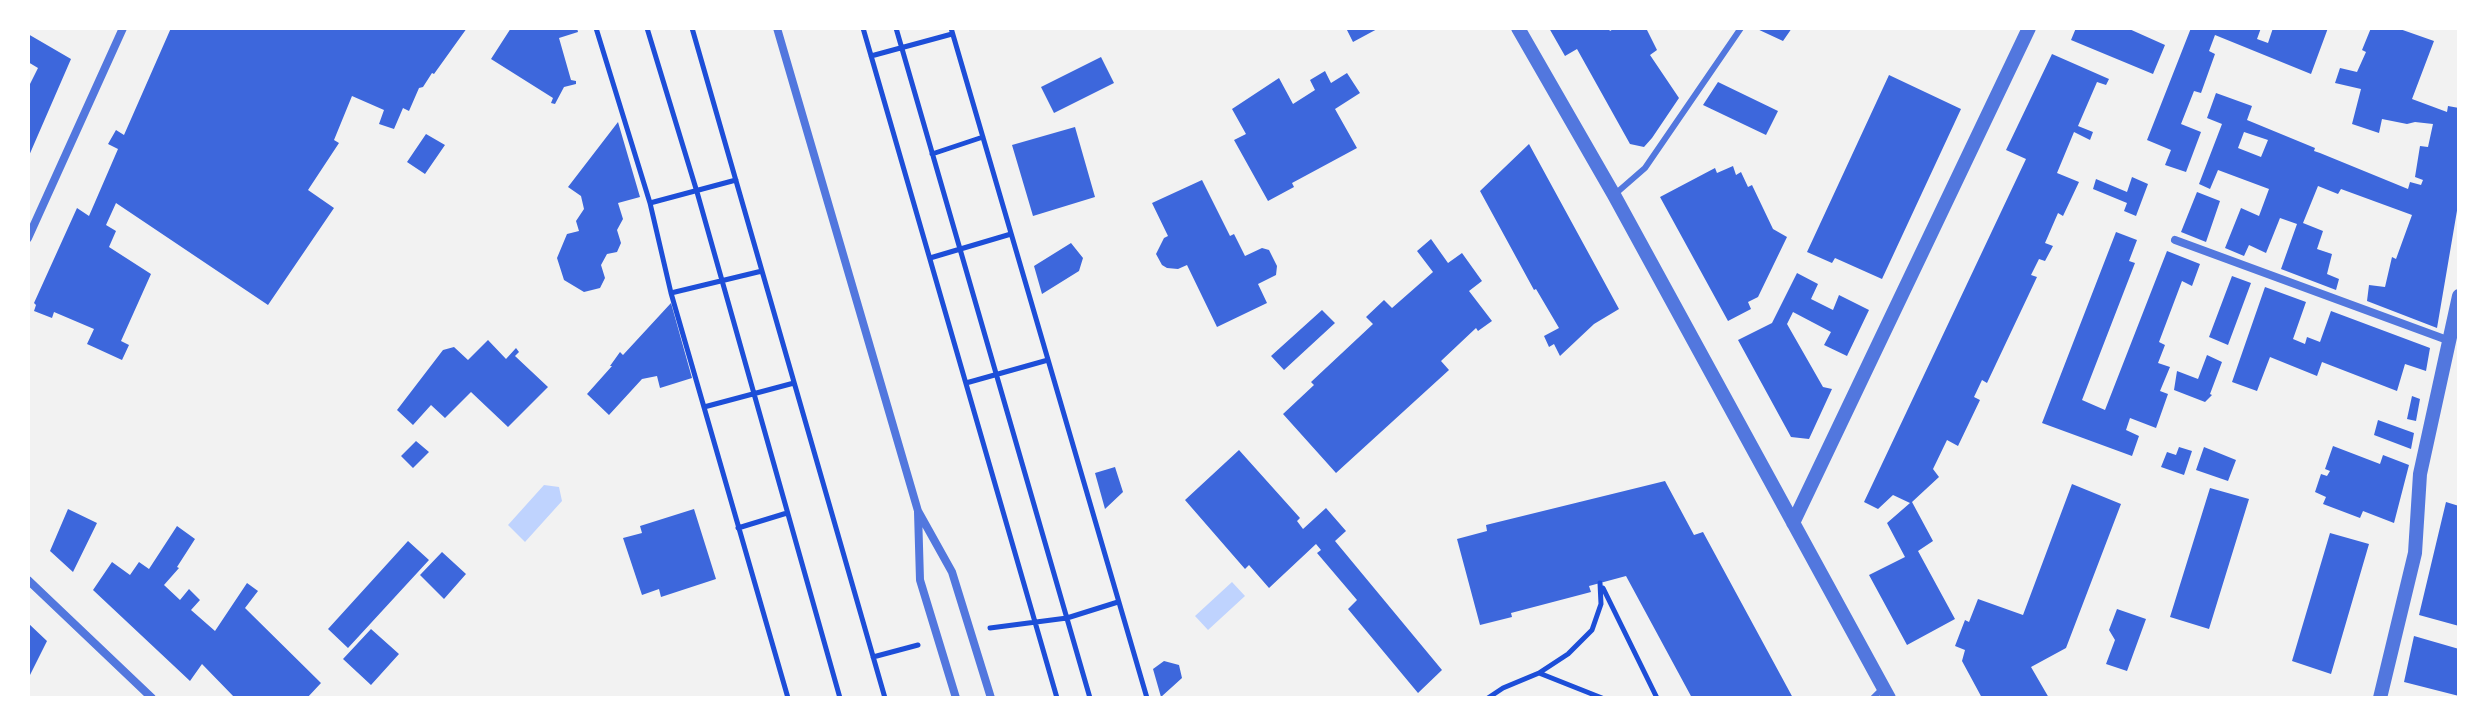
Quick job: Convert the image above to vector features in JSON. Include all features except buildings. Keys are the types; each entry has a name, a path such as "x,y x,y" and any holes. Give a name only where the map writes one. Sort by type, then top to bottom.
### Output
{"street":[{"path":"28,238 123,28"},
{"path":"777,28 918,511 952,572 991,698"},
{"path":"1518,28 1614,195 1793,523 1882,694"},
{"path":"1793,523 2029,28"},
{"path":"2175,240 2450,342"},
{"path":"2380,698 2415,553 2420,474 2459,296"},
{"path":"918,511 920,580 956,698"},
{"path":"28,580 152,698"}],"lane":[{"path":"1614,195 1645,168 1741,28"}],"path":[{"path":"596,28 650,203 671,293 788,698"},
{"path":"647,28 697,192 840,698"},
{"path":"692,28 885,698"},
{"path":"863,28 1057,698"},
{"path":"896,28 1090,698"},
{"path":"871,56 952,31 1147,698"},
{"path":"932,154 983,137"},
{"path":"650,203 736,180"},
{"path":"930,258 1011,234"},
{"path":"671,293 762,271"},
{"path":"966,383 1048,360"},
{"path":"704,407 794,383"},
{"path":"738,528 787,513"},
{"path":"1488,698 1539,673 1568,654 1592,630 1601,604 1600,583 1657,698"},
{"path":"1018,623 1067,618 1118,602"},
{"path":"1539,673 1602,698"}],"water":[{"path":"544,485 559,487 562,501 525,542 508,525"},
{"path":"1232,582 1245,596 1208,630 1195,616"}]}
